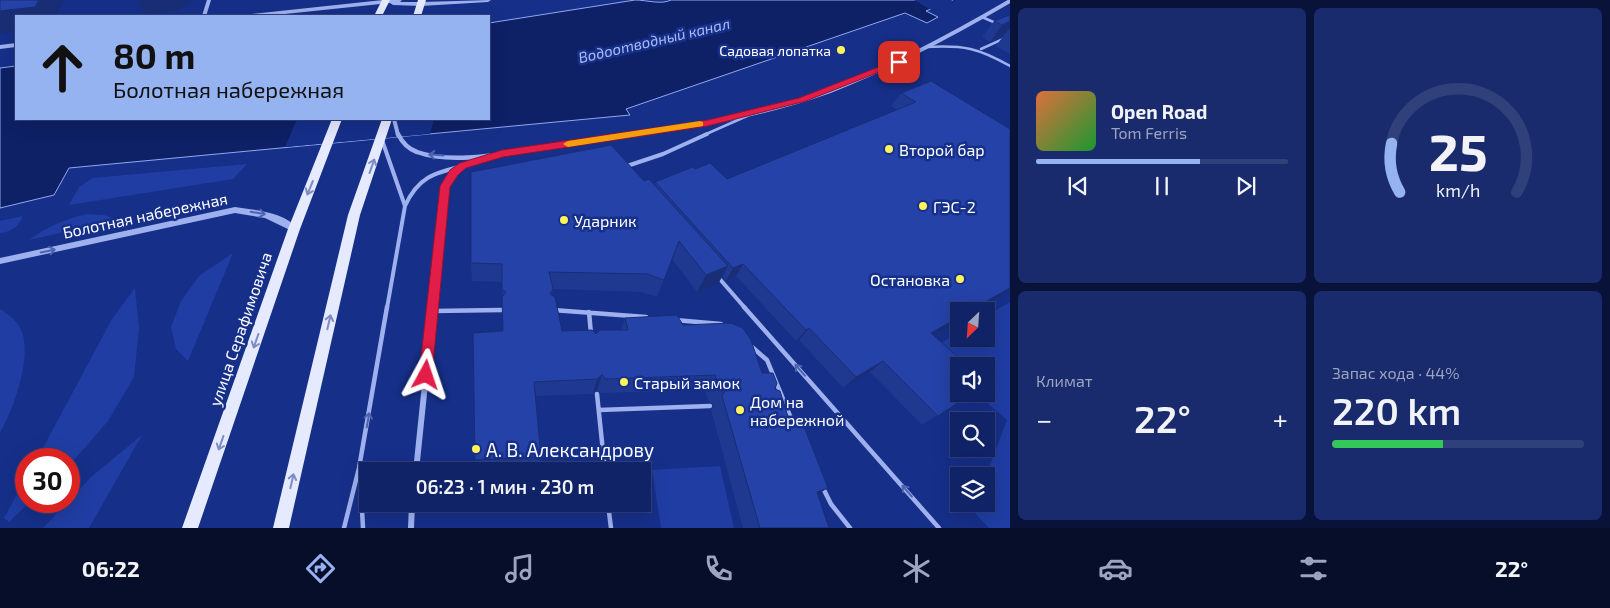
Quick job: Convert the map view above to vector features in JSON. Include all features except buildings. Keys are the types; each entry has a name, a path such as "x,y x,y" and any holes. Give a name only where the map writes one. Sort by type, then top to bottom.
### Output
{"main road":[{"path":"378,15 385,2"},
{"path":"418,15 422,2"},
{"name":"улица Серафимовича","path":"190,528 294,229 337,120"},
{"path":"281,528 354,215 387,120"}],"street":[{"path":"204,15 209,0"},
{"path":"262,15 399,0"},
{"path":"385,2 488,0"},
{"path":"394,120 399,136 404,144 420,154 458,156 502,154 708,123 803,100 864,77 927,47 1010,1"},
{"path":"0,47 15,45"},
{"path":"417,462 445,186 454,173 463,166 502,154"},
{"name":"Болотная набережная","path":"0,261 235,210 262,213 280,219 294,229"},
{"path":"411,528 412,512"}],"lane":[{"path":"982,17 1002,26"},
{"path":"981,50 1010,36"},
{"path":"927,47 966,46 981,50 1010,66"},
{"path":"625,167 663,154 757,111"},
{"path":"382,138 405,206"},
{"path":"604,139 608,144"},
{"path":"620,161 630,175"},
{"path":"360,462 405,206 411,190 421,181 438,172 463,166"},
{"path":"711,269 939,528"},
{"path":"432,311 502,310"},
{"path":"552,310 648,317"},
{"path":"589,312 592,338"},
{"path":"667,319 726,325"},
{"path":"746,343 766,360 799,435"},
{"path":"597,394 604,462"},
{"path":"774,402 783,401"},
{"path":"599,410 710,406"},
{"path":"344,528 359,468"},
{"path":"819,478 831,504 850,528"},
{"path":"361,512 362,528"},
{"path":"609,512 611,528"}],"shaded area":[{"path":"247,164 233,179 69,205 79,187 93,178"},
{"path":"87,214 104,215 119,220 29,240 57,224"},
{"path":"23,216 14,228 0,233 0,221"},
{"path":"233,253 188,361 176,349 171,327 181,301 199,276"},
{"path":"135,288 139,328 134,377 108,421 80,453 80,448 43,448 112,319"},
{"path":"1010,302 1010,528 989,528 974,512 995,512 995,467 989,467 993,457 995,457 995,452 1007,420 986,402 995,402 995,357 950,357 950,362 928,351 950,338 950,348 995,348 995,311"},
{"path":"0,309 20,327 25,346 19,385 0,433"},
{"path":"142,435 89,528 43,528 57,513 80,513 80,489 91,477"},
{"path":"720,466 734,528 661,528 652,470"},
{"path":"15,498 15,513 18,513 9,522 4,518"}],"water":[{"name":"Водоотводный канал","path":"635,0 658,2 671,0 953,0 926,11 938,17 927,23 905,13 626,109 630,115 69,168 54,195 0,208 0,68 15,66 15,120 490,120 490,23"}],"pier":[{"path":"914,0 951,0 955,2 933,11"},
{"path":"297,120 434,120 430,134 285,147"}],"slow traffic":[{"path":"568,144 700,124"}],"place":[{"name":"Садовая лопатка","path":"841,50"},
{"name":"Второй бар","path":"889,149"},
{"name":"ГЭС-2","path":"923,206"},
{"name":"Ударник","path":"564,220"},
{"name":"Остановка","path":"960,279"},
{"name":"Старый замок","path":"624,382"},
{"name":"Дом на набережной","path":"740,410"},
{"name":"А. В. Александрову","path":"476,449"}],"route":[{"path":"426,375 445,186 448,179 463,166 502,154 708,123 803,100 899,62"}]}
